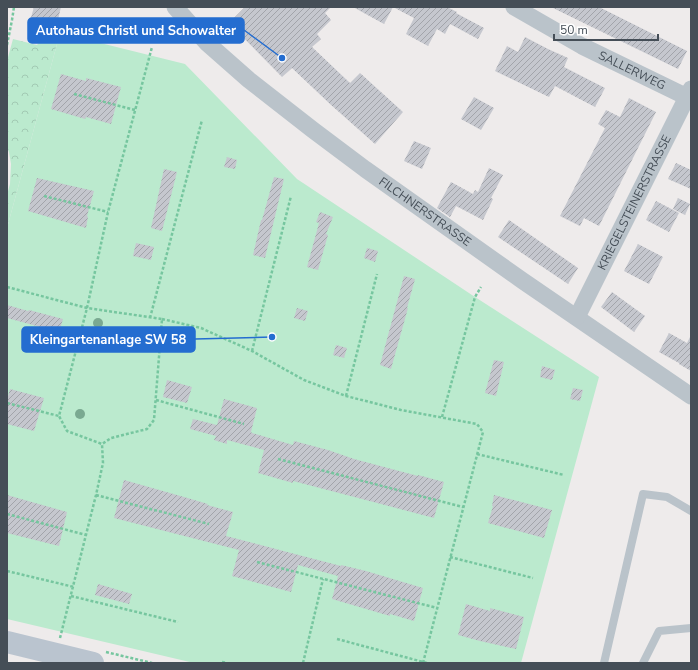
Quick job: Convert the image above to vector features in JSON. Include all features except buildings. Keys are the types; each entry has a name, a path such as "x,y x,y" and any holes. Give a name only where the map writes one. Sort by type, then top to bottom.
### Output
{"main road":[{"path":"7,642 93,663"}],"street":[{"name":"FILCHNERSTRASSE","path":"175,7 207,43 249,80 313,130 371,173 523,280 691,396"},
{"name":"SALLERWEG","path":"514,7 582,46 689,93"},
{"name":"KRIEGELSTEINERSTRASSE","path":"577,317 689,93"}],"lane":[{"path":"604,663 643,494 667,497 691,511"},
{"path":"643,663 659,631 691,628"}],"path":[{"path":"7,45 14,7"},
{"path":"102,444 67,431 59,416 87,308 108,212 152,47"},
{"path":"74,94 135,110"},
{"path":"150,318 202,120"},
{"path":"44,196 108,212"},
{"path":"252,351 291,196"},
{"path":"346,396 377,274"},
{"path":"7,288 87,308 162,319 202,328 252,351 304,380 346,396 401,410 477,424 483,432 423,662"},
{"path":"442,417 475,297 481,288"},
{"path":"102,444 111,438 147,429 154,420 162,319"},
{"path":"156,400 244,424"},
{"path":"7,403 59,416"},
{"path":"62,632 96,495 102,463 102,444"},
{"path":"477,454 564,475"},
{"path":"278,459 463,507"},
{"path":"96,495 209,524"},
{"path":"7,514 86,535"},
{"path":"450,557 533,578"},
{"path":"257,562 437,608"},
{"path":"7,571 74,586"},
{"path":"303,663 323,579"},
{"path":"71,596 178,622"},
{"path":"337,639 427,663"},
{"path":"222,662 227,663"}],"green space":[{"path":"60,33 7,228 7,195 10,184 11,164 7,148 7,61 13,39 37,45 45,35"},
{"path":"60,33 185,64 297,179 599,377 521,663 194,663 7,619 7,228"}],"place":[{"name":"Autohaus Christl und Schowalter","path":"282,58"},
{"name":"Kleingartenanlage SW 58","path":"272,337"}]}
